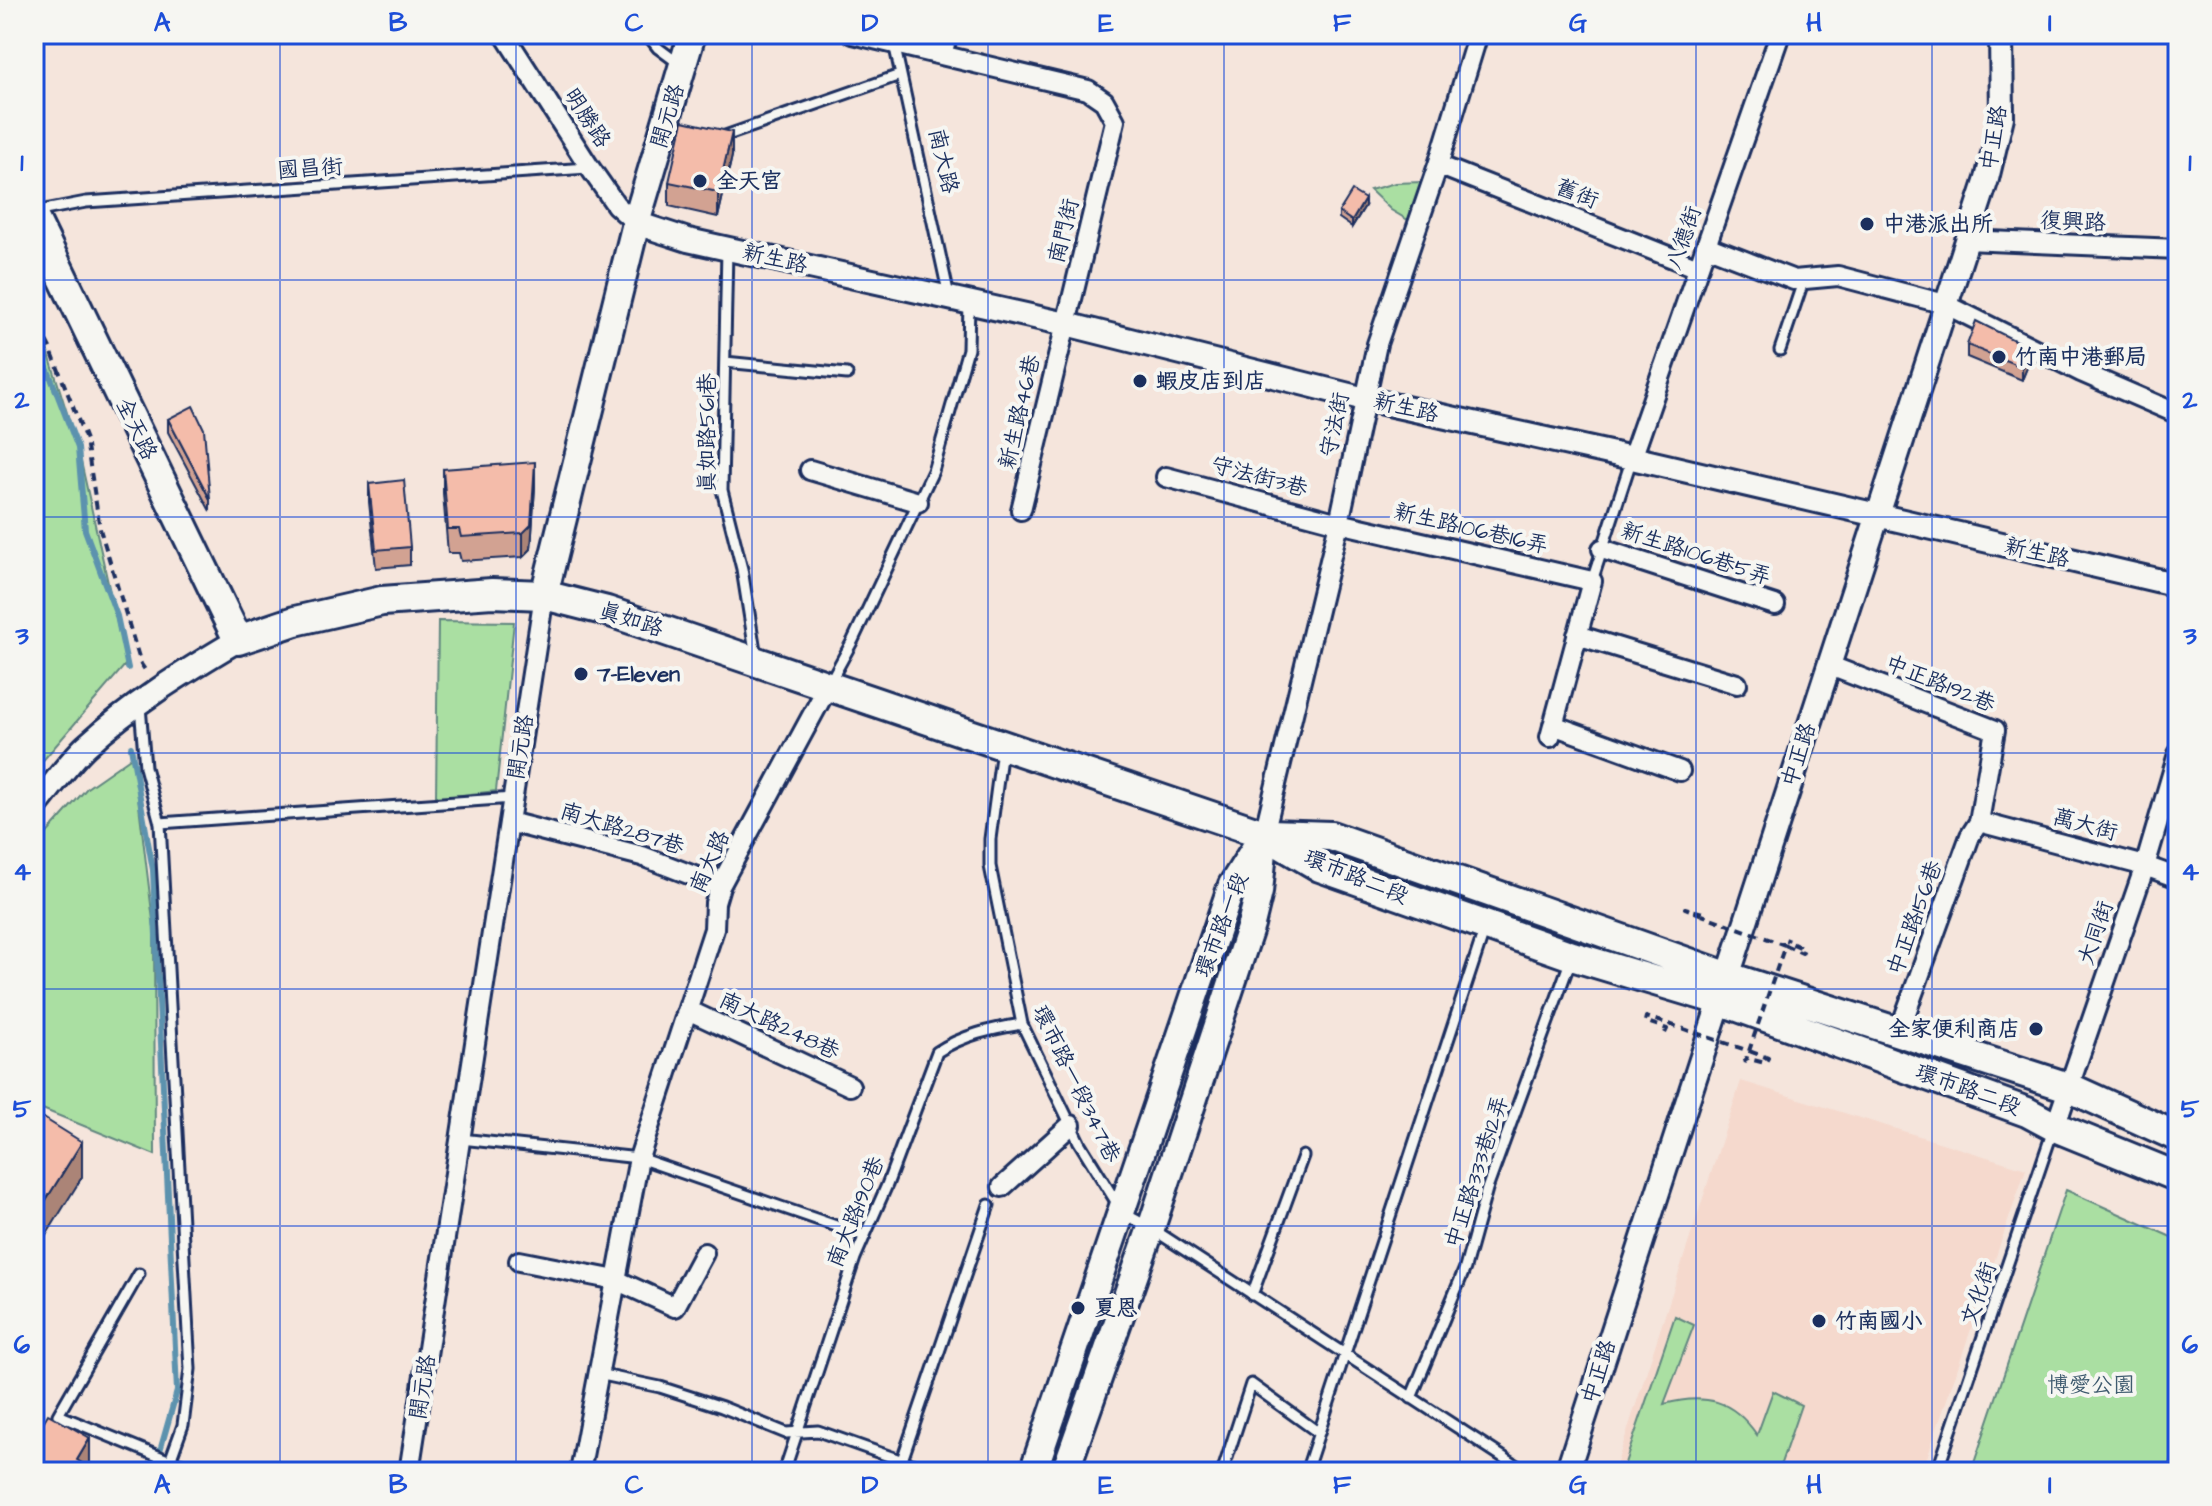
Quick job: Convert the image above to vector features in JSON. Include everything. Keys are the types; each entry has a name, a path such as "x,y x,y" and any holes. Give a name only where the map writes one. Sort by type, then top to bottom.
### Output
{"main road":[{"name":"開元路","path":"544,595 636,223 673,122 692,34"},
{"name":"全天路","path":"34,215 238,640"},
{"name":"真如路","path":"238,640 295,621 382,601 492,593 544,595 607,611 1264,834"},
{"name":"環市路二段","path":"1264,834 1320,867 1572,956 1899,1032 2068,1087 2178,1137"},
{"name":"環市路二段","path":"1264,834 1331,836 1724,989 2178,1177"},
{"name":"環市路一段","path":"1033,1472 1232,885 1264,834"},
{"name":"環市路一段","path":"1065,1472 1151,1228 1251,925 1259,892 1264,834"}],"street":[{"name":"明勝路","path":"504,34 590,168 616,205 636,223"},
{"path":"853,34 893,39 942,54 948,34"},
{"name":"守法街","path":"1264,834 1339,523 1377,344 1438,165 1478,34"},
{"name":"八德街","path":"1632,458 1780,34"},
{"name":"中正路","path":"1567,1472 1987,179 2002,117 2001,34"},
{"name":"南門街","path":"942,54 1088,90 1104,101 1115,121 1066,324"},
{"name":"舊街","path":"1438,165 1698,268"},
{"name":"新生路","path":"636,223 688,240 1066,324 1365,399 2178,585"},
{"name":"復興路","path":"1966,240 2178,249"},
{"path":"1706,246 1794,280 1838,276 1945,304 2081,372 2178,414"},
{"name":"新生路46巷","path":"1021,510 1066,324"},
{"path":"810,470 918,502"},
{"name":"守法街3巷","path":"1166,477 1339,523"},
{"name":"新生路106巷16弄","path":"1339,523 1592,581"},
{"name":"新生路106巷5弄","path":"1602,549 1775,605"},
{"path":"1592,581 1552,731 1680,771"},
{"name":"開元路","path":"409,1472 544,595"},
{"path":"1577,635 1737,684"},
{"name":"真如路","path":"34,808 84,748 148,695 238,640"},
{"name":"中正路192巷","path":"1828,665 1995,730 1979,822"},
{"name":"南大路","path":"580,1472 639,1158 714,929 715,903 720,886 828,686"},
{"name":"大同街","path":"2055,1127 2145,866 2178,754"},
{"name":"南大路287巷","path":"509,822 642,856 720,886"},
{"name":"萬大街","path":"1979,822 2145,866 2178,878"},
{"name":"中正路156巷","path":"1899,1032 1970,836 1979,822"},
{"name":"南大路248巷","path":"688,1010 850,1086"},
{"path":"1002,1187 1071,1125"},
{"path":"519,1261 616,1280 675,1307 704,1253"}],"lane":[{"path":"647,34 658,48 684,67"},
{"name":"南大路","path":"828,686 933,471 968,349 959,300 893,39"},
{"path":"714,140 900,75"},
{"name":"國昌街","path":"34,215 86,202 590,168"},
{"name":"真如路561巷","path":"727,249 722,490 742,569 757,661"},
{"path":"1780,350 1804,279"},
{"path":"725,362 847,374"},
{"path":"1592,581 1632,458"},
{"path":"148,695 145,767 160,823 190,1369 183,1425 170,1461"},
{"name":"環市路一段347巷","path":"1003,746 990,839 990,866 1022,1024 1071,1125 1123,1213"},
{"path":"160,823 513,798"},
{"path":"1306,1472 1486,925"},
{"name":"中正路333巷12弄","path":"1411,1398 1465,1268 1487,1189 1572,956"},
{"name":"南大路190巷","path":"784,1472 855,1258 937,1052 952,1042 987,1030 1022,1024"},
{"name":"文化街","path":"1937,1472 2055,1127"},
{"path":"461,1139 639,1158 865,1236"},
{"path":"1252,1295 1303,1156"},
{"path":"898,1472 989,1205"},
{"path":"1123,1213 1151,1228 1526,1472"},
{"path":"50,1427 139,1274"},
{"path":"598,1374 660,1387 722,1407 786,1433 818,1431 934,1472"},
{"path":"1224,1467 1251,1384 1319,1433"},
{"path":"58,1415 170,1461 213,1472"}],"path":[{"path":"34,316 86,440 100,529 148,695"},
{"path":"1703,912 1802,953 1804,949 1787,941 1788,938"},
{"path":"1749,1051 1785,945"},
{"path":"1665,1033 1667,1029 1645,1021 1646,1017 1768,1058 1765,1063 1746,1058 1744,1063"}],"shaded area":[{"name":"竹南國小","path":"1741,1081 2026,1169 1922,1472 1614,1472"}],"green space":[{"path":"1422,182 1408,220 1391,210 1370,190 1395,183"},
{"path":"34,307 78,448 126,664 34,771"},
{"path":"438,621 514,622 496,791 436,798"},
{"path":"133,756 154,929 155,1155 35,1106 34,1099 34,848 87,788"},
{"name":"博愛公園","path":"2066,1190 2178,1240 2178,1438 2168,1472 1971,1472"},
{"path":"1675,1316 1694,1325 1664,1404 1692,1399 1716,1402 1738,1413 1757,1435 1773,1391 1801,1405 1778,1472 1622,1472"}],"building":[{"path":"683,121 732,132 718,192 669,182"},
{"path":"1352,191 1365,199 1352,221 1339,212"},
{"path":"1976,321 2030,348 2022,367 1967,345"},
{"path":"193,406 204,429 210,499 168,419"},
{"path":"535,462 531,525 523,533 461,537 459,529 448,529 443,469"},
{"path":"404,480 410,547 376,550 369,484"},
{"path":"34,1112 82,1142 34,1219"},
{"path":"48,1414 90,1438 77,1460 87,1466 83,1472 42,1472 34,1467 34,1438"}],"waterway":[{"path":"34,334 78,448 85,530 117,616 128,668"},
{"path":"131,747 153,870 177,1391 154,1472"}],"place":[{"name":"全天宮","path":"700,181"},
{"name":"中港派出所","path":"1867,224"},
{"name":"竹南中港郵局","path":"1999,357"},
{"name":"蝦皮店到店","path":"1140,381"},
{"name":"7-Eleven","path":"581,674"},
{"name":"全家便利商店","path":"2036,1029"},
{"name":"夏恩","path":"1078,1308"},
{"name":"竹南國小","path":"1819,1321"}]}
